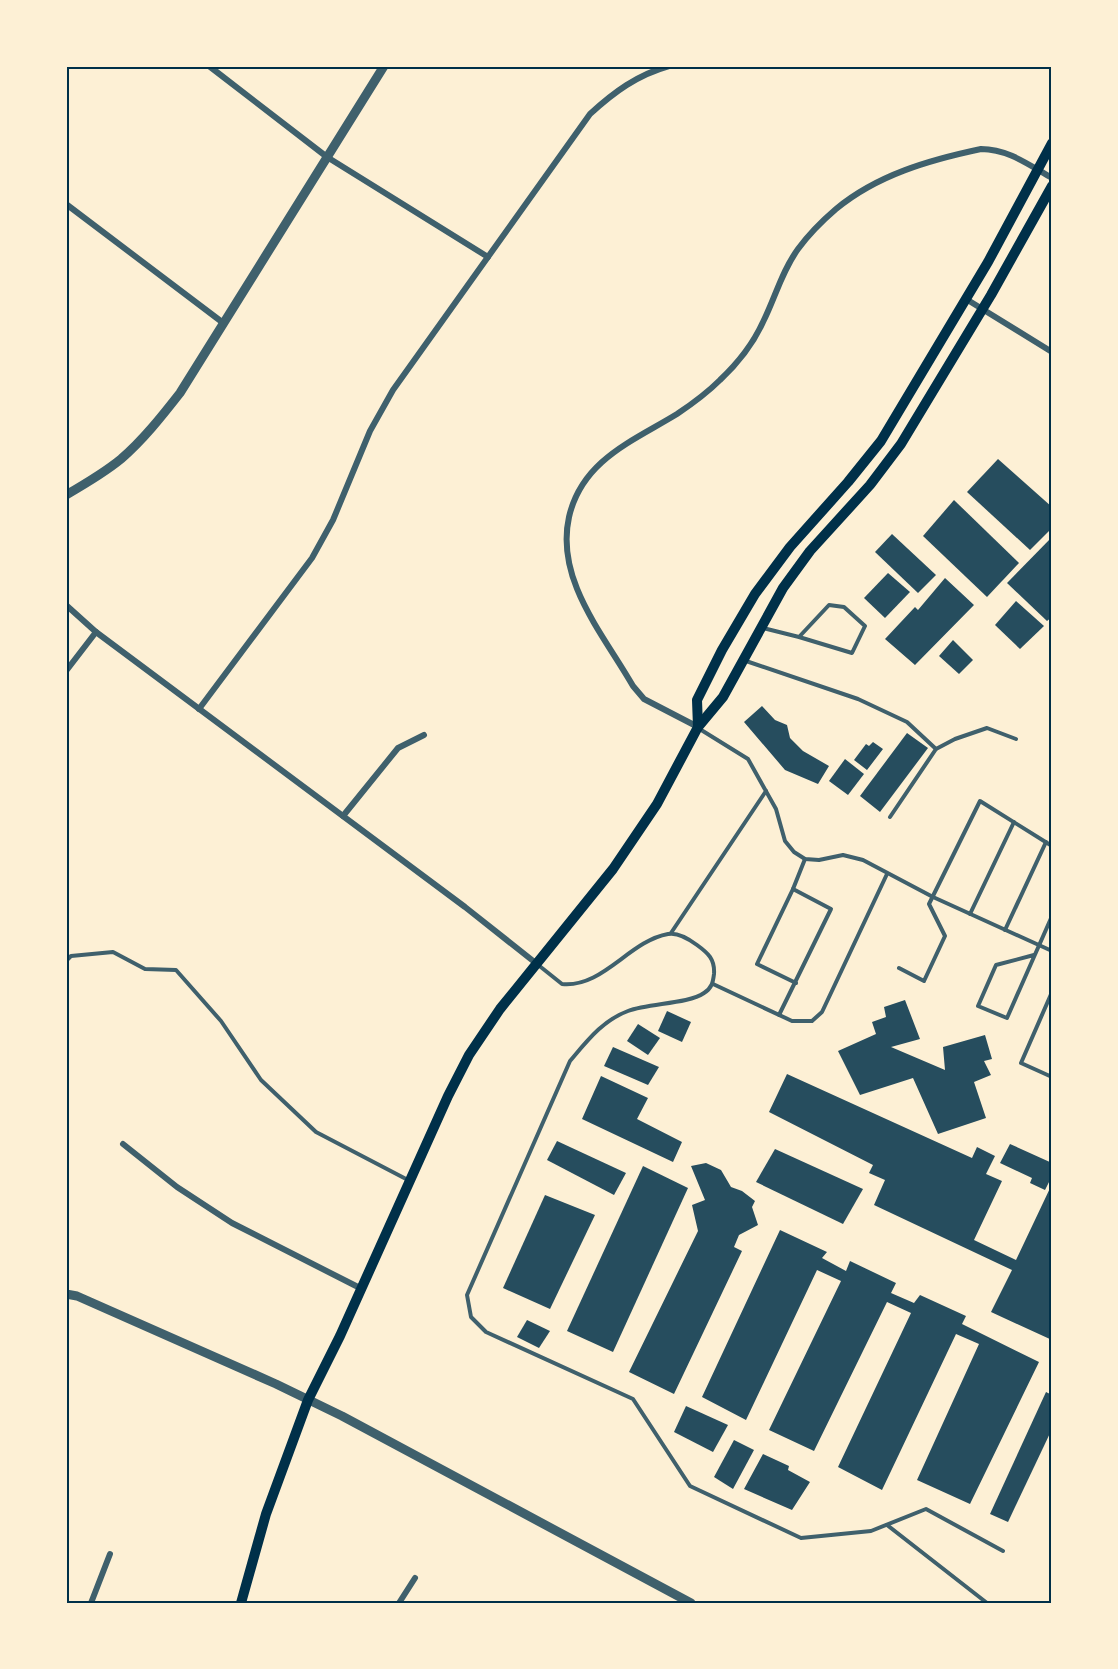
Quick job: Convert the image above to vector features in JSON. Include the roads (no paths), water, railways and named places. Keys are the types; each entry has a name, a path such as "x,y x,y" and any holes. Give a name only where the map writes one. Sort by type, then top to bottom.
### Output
{"main road":[{"path":"698,727 697,700 722,650 755,594 790,547 881,441 966,300 1052,143"},
{"path":"240,1603 266,1514 308,1400 340,1336 469,1054 500,1010 613,869 636,836 657,804 698,727 723,697 774,600 810,551 870,485 901,444 982,310 1052,186"}],"street":[{"path":"209,66 327,156 488,257"},
{"path":"66,495 121,459 180,393 222,322 384,66"},
{"path":"200,709 312,558 333,520 370,431 393,390 590,114 613,93 633,80 669,66"},
{"path":"698,727 644,699 633,686 577,589 569,564 567,535 573,503 583,484 608,455 692,404 738,362 763,322 774,294 798,248 823,220 854,195 892,174 981,149 1005,152 1052,178"},
{"path":"66,204 222,322"},
{"path":"966,300 1052,352"},
{"path":"66,605 96,632 537,963"},
{"path":"66,671 96,632"},
{"path":"343,816 398,748 424,735"},
{"path":"123,1144 177,1187 232,1223 360,1288"},
{"path":"66,1294 77,1296 142,1324 342,1416 691,1603"},
{"path":"91,1603 110,1554"},
{"path":"399,1603 415,1578"}],"lane":[{"path":"759,627 852,653 865,626 844,607 829,605 799,637"},
{"path":"742,660 858,699 907,722 936,749"},
{"path":"698,727 748,759 776,809 784,841 794,852 805,859 819,860 843,855 863,860 933,897 1052,951"},
{"path":"890,817 936,749 955,739 987,729 1016,739"},
{"path":"671,933 766,791"},
{"path":"899,968 924,981 945,936 929,904 980,801 1052,846"},
{"path":"970,914 1014,822"},
{"path":"1005,930 1046,842"},
{"path":"796,983 757,964 794,889 805,859"},
{"path":"713,984 792,1021 812,1022 822,1012 887,874"},
{"path":"779,1016 831,909 794,889"},
{"path":"1034,955 996,965 978,1006 1007,1018 1052,916"},
{"path":"537,963 562,984 581,983 646,941 671,933 689,938 711,954 715,968 713,984 704,993 628,1011 604,1023 570,1061 467,1295 471,1317 486,1332 633,1399 690,1486 801,1538 871,1531 926,1509 1003,1551"},
{"path":"66,961 71,956 114,952 145,969 176,970 221,1021 261,1080 316,1132 409,1181"},
{"path":"1052,992 1021,1063 1052,1077"},
{"path":"887,1525 987,1603"}]}
